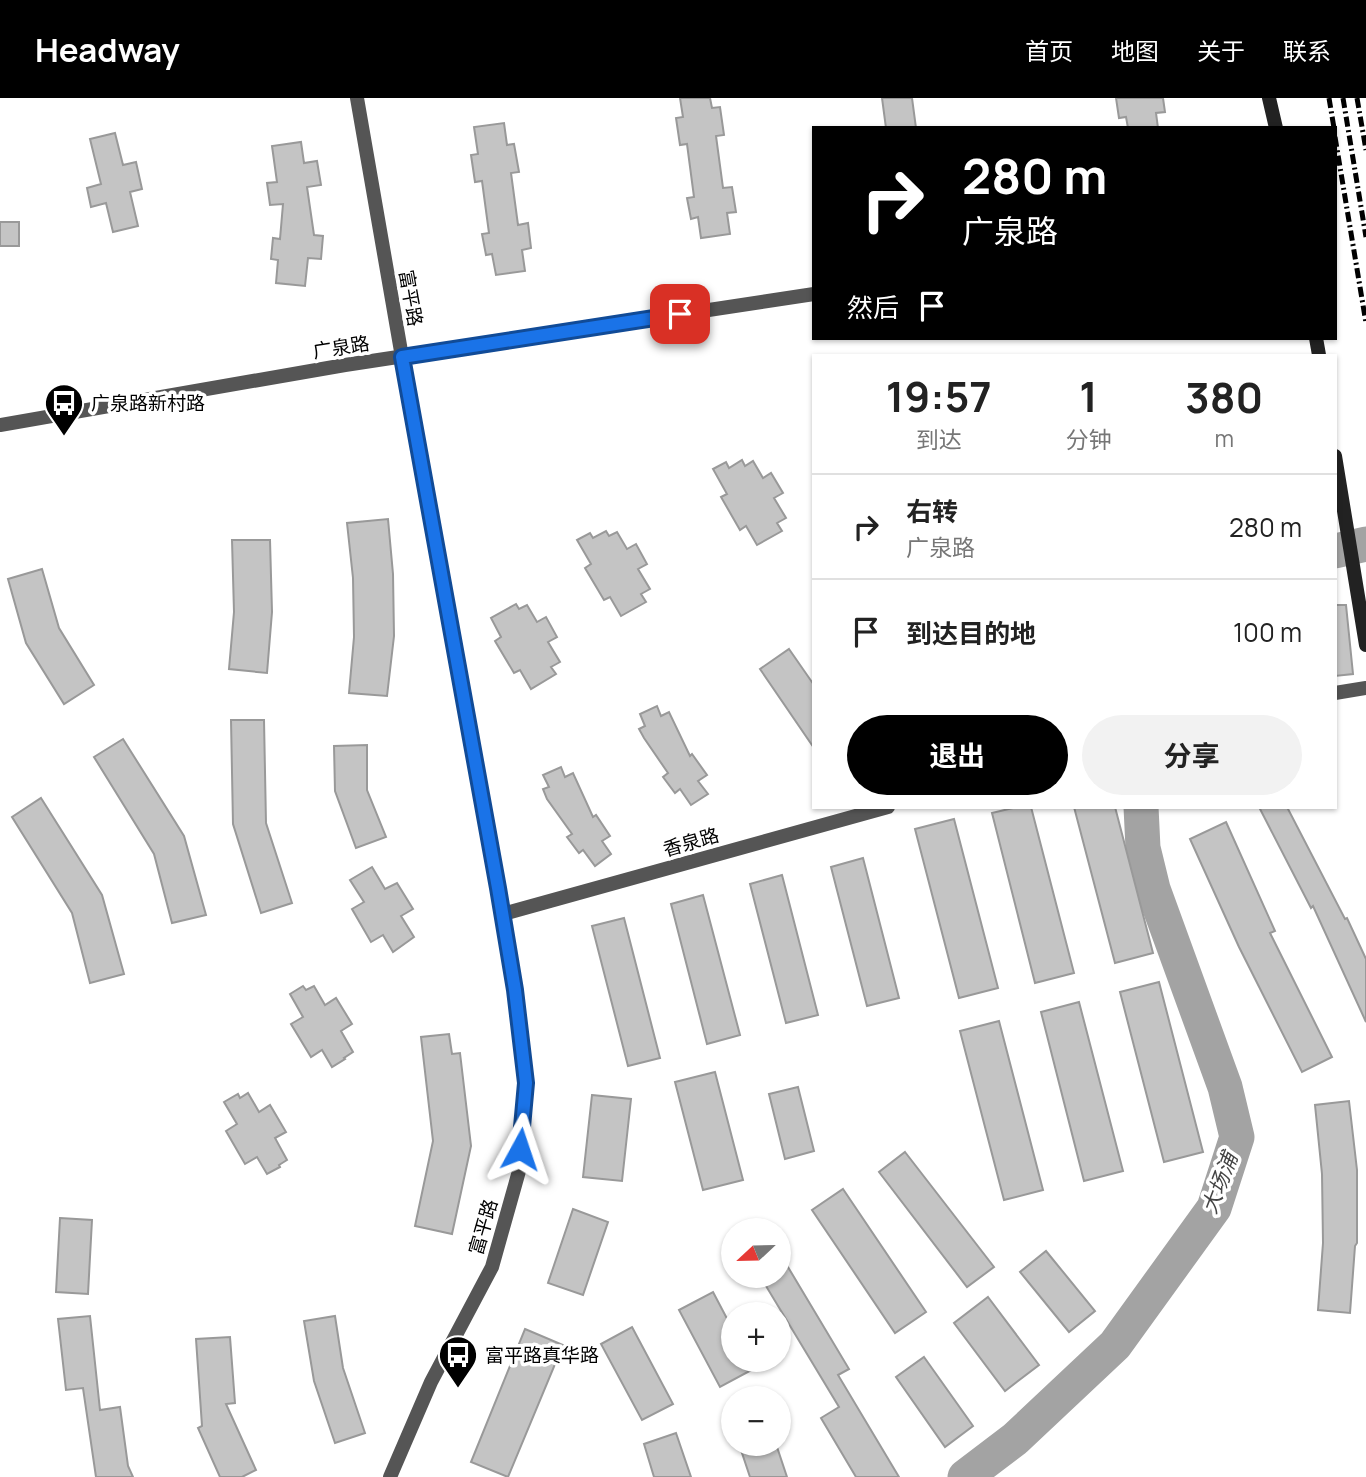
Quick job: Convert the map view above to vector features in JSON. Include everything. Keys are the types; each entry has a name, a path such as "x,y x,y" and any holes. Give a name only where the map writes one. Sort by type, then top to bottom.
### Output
{"main road":[{"path":"1269,98 1276,126"},
{"path":"1337,468 1366,645"}],"street":[{"name":"富平路","path":"357,98 503,914 526,1083 519,1171 492,1267 431,1382 390,1477"},
{"name":"广泉路","path":"0,425 402,357 812,294"},
{"path":"1337,693 1366,688"},
{"name":"香泉路","path":"503,914 881,809"}],"building":[{"path":"680,98 710,98 712,108 720,107 724,135 716,136 723,188 732,187 736,212 727,213 730,234 701,238 698,217 691,219 687,198 694,197 687,144 680,145 676,118 683,117"},
{"path":"882,98 912,98 916,126 886,126"},
{"path":"1116,98 1163,98 1165,112 1156,113 1158,126 1128,126 1126,117 1119,118"},
{"path":"504,123 507,145 514,144 519,172 511,173 518,225 528,223 531,248 522,250 525,271 496,275 492,254 486,255 482,234 489,233 482,181 475,182 471,155 478,154 474,127"},
{"path":"115,133 123,165 136,162 142,189 130,192 138,226 113,232 106,203 91,207 87,188 101,184 90,139"},
{"path":"301,142 304,163 317,161 321,185 307,187 314,235 323,236 321,259 308,258 305,286 276,283 278,260 271,259 273,238 280,239 283,204 270,205 267,183 277,182 272,146"},
{"path":"0,222 19,222 19,246 0,246"},
{"path":"742,460 745,466 753,461 763,478 771,473 783,493 774,498 786,518 777,523 782,531 757,545 746,526 740,530 721,497 727,494 713,469 726,462 729,468"},
{"path":"388,519 393,574 394,636 387,696 349,693 354,637 353,578 347,523"},
{"path":"606,531 609,536 617,532 627,549 636,544 647,564 638,569 650,589 641,594 646,602 621,616 610,597 604,600 585,568 591,564 577,540 590,533 593,538"},
{"path":"232,540 270,540 272,612 267,673 229,669 234,612"},
{"path":"42,569 59,628 94,685 64,704 26,643 8,579"},
{"path":"516,604 519,609 527,605 537,622 546,617 557,637 548,642 560,662 551,667 556,674 531,689 520,670 514,673 495,641 501,637 491,618"},
{"path":"1337,605 1346,605 1353,674 1337,676"},
{"path":"789,649 812,682 812,745 760,669"},
{"path":"657,706 661,716 669,712 690,756 692,754 707,775 698,781 708,794 691,805 680,789 675,793 663,777 668,773 639,729 645,726 640,714"},
{"path":"231,720 264,720 266,823 292,903 261,913 233,824"},
{"path":"123,739 184,836 206,915 172,923 154,854 94,757"},
{"path":"367,745 367,790 386,837 356,848 335,791 334,746"},
{"path":"561,767 565,777 573,773 593,817 596,815 610,836 602,841 611,854 595,866 583,850 579,853 567,837 572,834 543,789 549,787 543,775"},
{"path":"41,798 102,895 124,974 90,983 72,913 12,817"},
{"path":"1009,809 1032,809 1074,973 1035,983 992,813"},
{"path":"1075,809 1116,809 1153,953 1115,963"},
{"path":"1260,809 1288,809 1345,919 1347,918 1366,959 1366,1022 1313,906 1311,908"},
{"path":"954,819 998,988 959,998 915,829"},
{"path":"1226,822 1275,931 1270,933 1332,1057 1302,1072 1239,947 1190,839"},
{"path":"863,858 899,998 867,1006 831,867"},
{"path":"372,867 385,889 397,883 413,909 401,916 414,937 393,952 383,935 371,942 352,909 364,902 350,880"},
{"path":"782,875 818,1015 786,1023 750,884"},
{"path":"703,895 740,1035 707,1044 671,904"},
{"path":"624,918 660,1058 628,1066 592,926"},
{"path":"1159,982 1203,1152 1164,1162 1120,992"},
{"path":"303,986 306,990 314,986 325,1005 336,998 352,1024 341,1031 353,1052 332,1067 322,1050 311,1057 291,1024 303,1017 290,994"},
{"path":"1079,1002 1123,1171 1084,1181 1041,1012"},
{"path":"999,1021 1043,1190 1004,1200 960,1031"},
{"path":"449,1034 452,1054 460,1053 471,1146 452,1234 415,1226 433,1141 421,1037"},
{"path":"715,1072 743,1180 703,1190 675,1082"},
{"path":"798,1087 814,1151 785,1159 769,1094"},
{"path":"248,1093 259,1112 270,1105 286,1132 275,1138 287,1160 267,1174 257,1157 245,1164 226,1131 237,1124 224,1102 238,1094 240,1098"},
{"path":"592,1095 631,1099 622,1181 583,1177"},
{"path":"1349,1101 1357,1170 1357,1243 1350,1313 1318,1310 1323,1243 1322,1174 1315,1105"},
{"path":"905,1152 994,1267 967,1287 879,1172"},
{"path":"843,1189 926,1312 895,1333 812,1210"},
{"path":"573,1209 608,1222 583,1295 548,1283"},
{"path":"60,1218 92,1220 88,1294 56,1292"},
{"path":"1046,1251 1095,1311 1069,1332 1020,1272"},
{"path":"791,1272 849,1369 838,1375 899,1477 856,1477 821,1418 839,1407 791,1327 791,1302 776,1302 767,1288 791,1288"},
{"path":"713,1292 721,1307 721,1372 748,1372 720,1387 679,1310"},
{"path":"988,1297 1039,1365 1005,1391 954,1323"},
{"path":"90,1316 100,1410 120,1407 128,1466 133,1477 96,1477 83,1388 66,1390 58,1319"},
{"path":"335,1316 343,1368 365,1433 335,1443 314,1381 304,1321"},
{"path":"632,1327 673,1404 642,1420 601,1344"},
{"path":"525,1329 563,1345 508,1477 471,1462"},
{"path":"230,1337 235,1403 226,1404 256,1470 242,1477 220,1477 198,1428 202,1426 196,1339"},
{"path":"924,1357 973,1426 945,1447 896,1377"},
{"path":"676,1433 691,1477 654,1477 644,1444"},
{"path":"743,1456 780,1456 787,1477 750,1477"}],"waterway":[{"name":"大场浦","path":"1337,551 1366,544"},
{"name":"大场浦","path":"965,1477 1015,1439 1115,1345 1214,1208 1237,1137 1225,1087 1153,889 1143,848 1141,809"}],"railway":[{"path":"1329,98 1334,126"},
{"path":"1343,98 1366,237"},
{"path":"1357,98 1366,150"},
{"path":"1337,149 1366,323"}],"place":[{"name":"广泉路新村路","path":"64,437"},
{"name":"富平路真华路","path":"458,1389"}],"route":[{"path":"520,1149 526,1083 515,990 402,357 680,314"}]}
